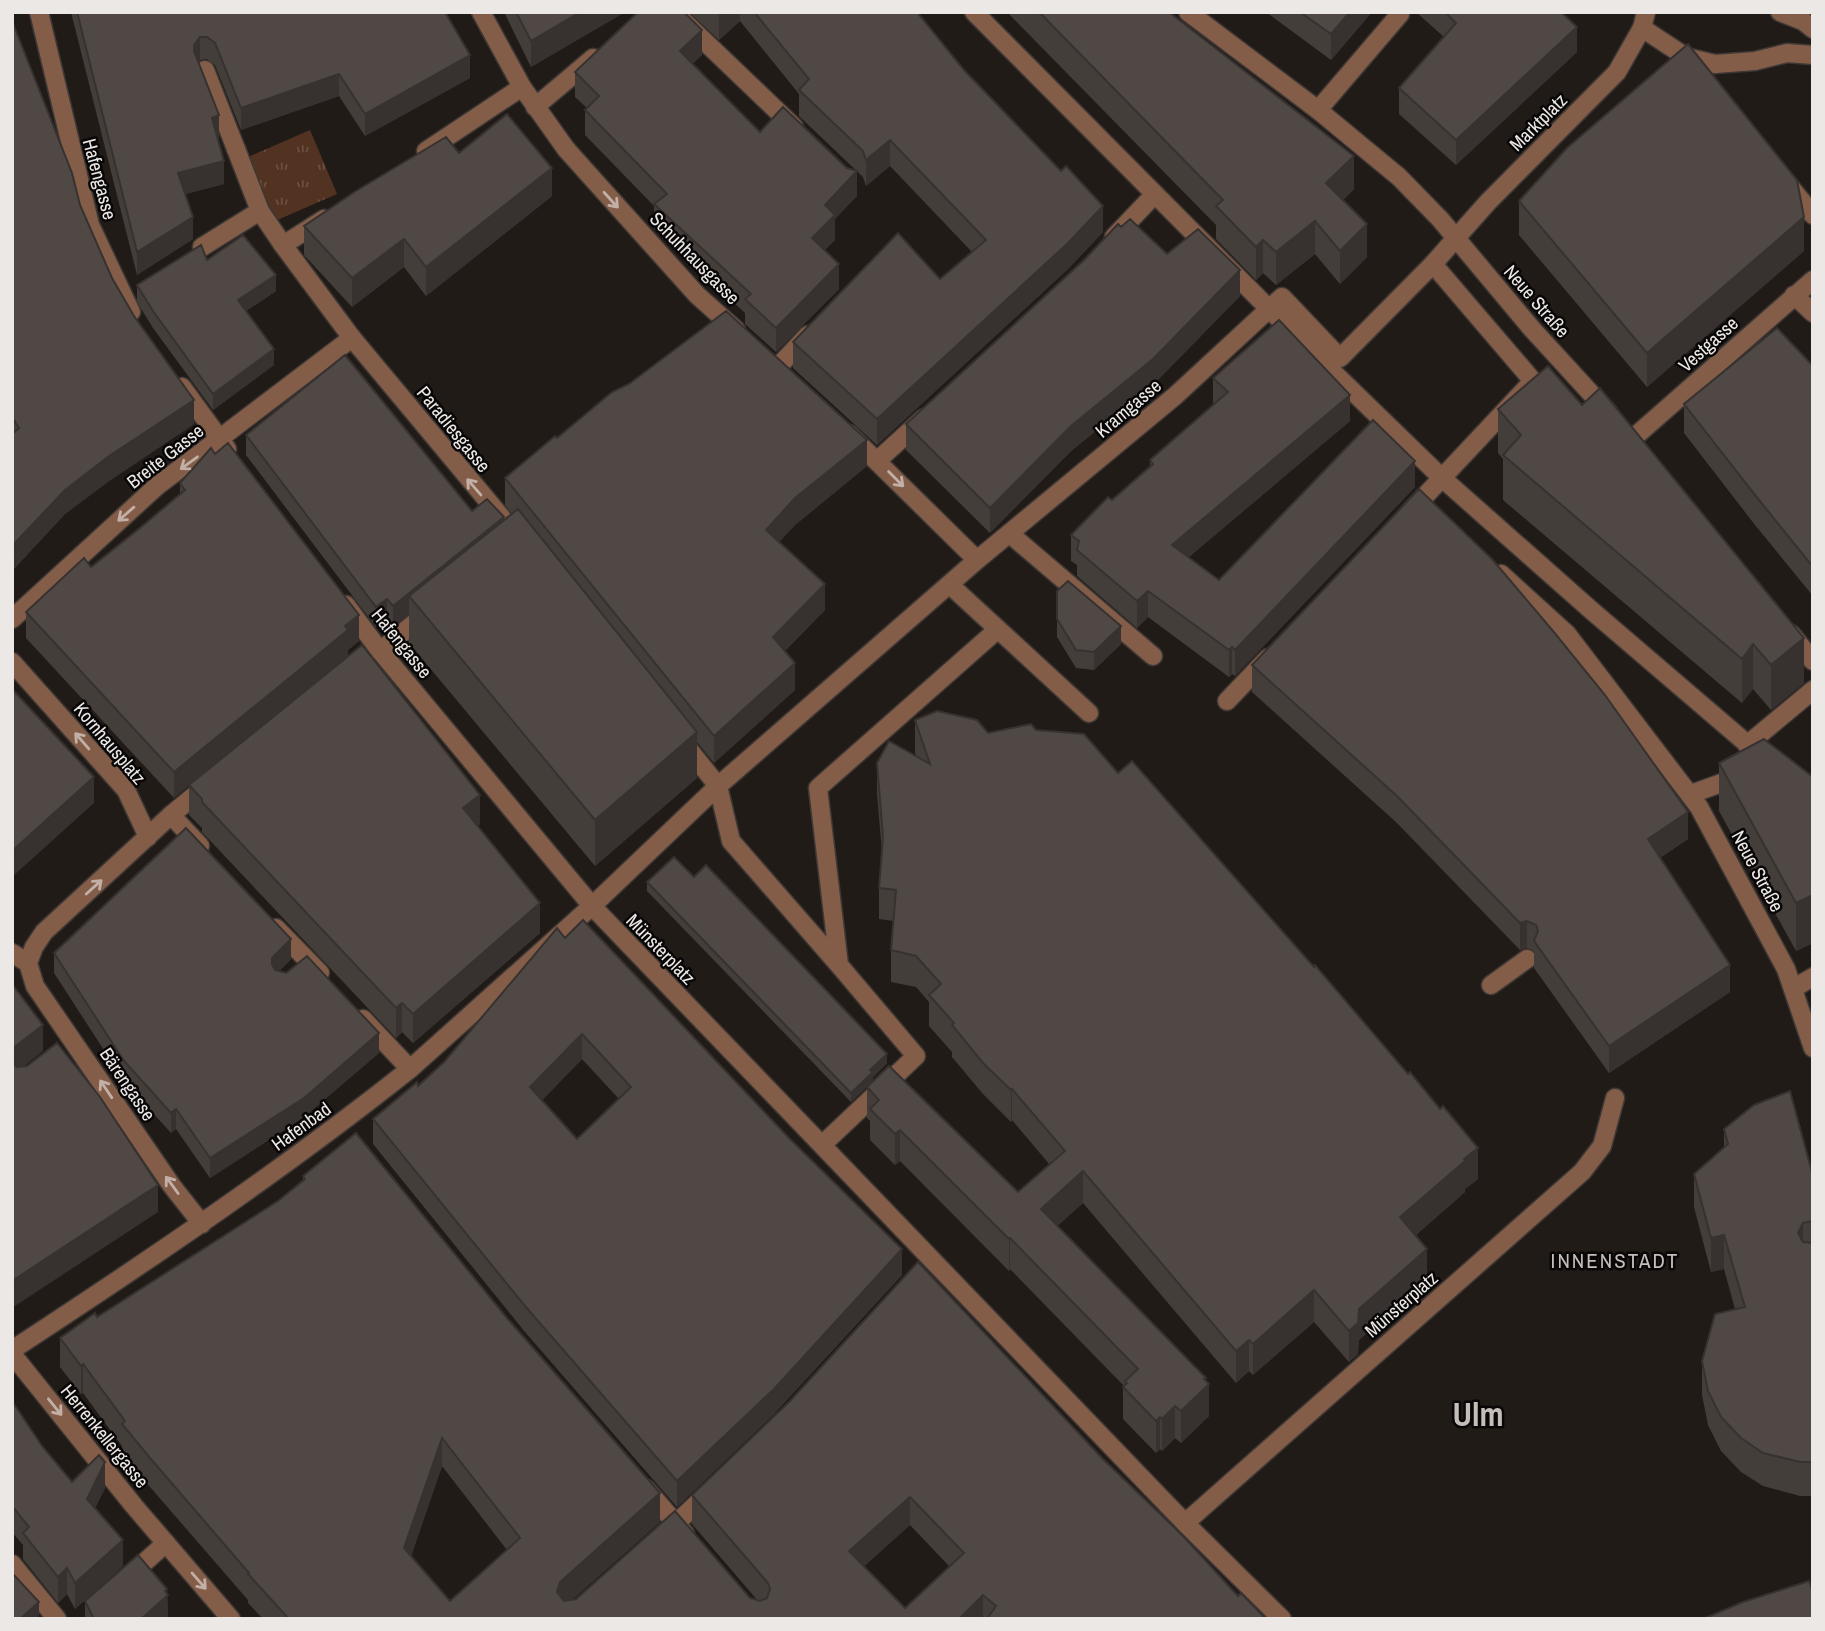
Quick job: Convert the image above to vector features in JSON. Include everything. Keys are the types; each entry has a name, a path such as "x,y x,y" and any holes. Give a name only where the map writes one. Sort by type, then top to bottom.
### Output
{"street":[{"name":"Hafengasse","path":"38,12 89,225 128,294 136,322"},
{"name":"Schuhhausgasse","path":"481,12 522,87 566,149 697,295 747,341"},
{"path":"674,12 804,137"},
{"path":"974,12 1269,309 1442,478 1747,745 1770,762"},
{"name":"Neue Straße","path":"1188,12 1318,110 1399,177 1428,205 1532,329 1636,445"},
{"path":"1318,110 1400,14 1397,12"},
{"path":"1780,12 1803,21 1813,29"},
{"name":"Marktplatz","path":"1269,309 1282,297 1340,358 1433,264 1488,202 1618,72 1644,20 1686,57 1715,64 1755,61 1787,53 1813,55"},
{"path":"535,107 606,47"},
{"path":"1686,57 1703,78"},
{"name":"Paradiesgasse","path":"205,70 260,211 352,338 511,529"},
{"path":"412,160 522,87"},
{"path":"1779,172 1813,215"},
{"path":"1102,250 1155,194"},
{"path":"196,251 260,211"},
{"path":"283,245 336,211"},
{"path":"1401,521 1425,506 1455,463 1533,382 1433,264"},
{"name":"Vestgasse","path":"1636,445 1813,279"},
{"path":"1794,295 1813,313"},
{"name":"Kramgasse","path":"1010,534 1175,396 1269,309"},
{"path":"793,382 772,364 822,321"},
{"name":"Breite Gasse","path":"12,619 157,486 352,338"},
{"path":"174,376 236,462"},
{"path":"877,460 937,405"},
{"path":"839,424 977,560"},
{"path":"592,906 718,786 1010,534 1153,656"},
{"name":"Neue Straße","path":"1489,563 1567,634 1691,794 1794,988"},
{"path":"950,585 1089,713"},
{"name":"Hafengasse","path":"336,592 375,651 592,906"},
{"path":"375,651 445,599"},
{"path":"1778,619 1813,661"},
{"path":"839,965 818,788 997,630"},
{"path":"1227,701 1285,641"},
{"name":"Kornhausplatz","path":"12,662 126,790 148,837"},
{"path":"1747,745 1813,690"},
{"path":"675,733 718,786 732,841 916,1056 822,1145"},
{"path":"12,953 28,963 34,947 44,933 171,815 222,773"},
{"path":"1691,794 1738,777"},
{"path":"171,815 208,855"},
{"name":"Hafenbad","path":"12,1352 345,1130 592,906"},
{"name":"Münsterplatz","path":"592,906 822,1145 927,1264 1282,1619"},
{"path":"262,913 335,990"},
{"path":"1491,985 1527,959"},
{"path":"293,972 307,960"},
{"name":"Bärengasse","path":"28,963 35,986 172,1186 202,1224"},
{"path":"1813,978 1794,988 1813,1048"},
{"path":"354,1009 410,1069"},
{"path":"55,1056 73,1042"},
{"name":"Münsterplatz","path":"1185,1523 1582,1172 1602,1146 1615,1098"},
{"name":"Herrenkellergasse","path":"12,1352 166,1543 232,1619"},
{"path":"631,1473 692,1543"},
{"path":"656,1541 724,1478"},
{"path":"109,1594 166,1543"},
{"path":"12,1564 53,1613"}],"green space":[{"path":"310,130 337,194 275,221 248,157"}],"building":[{"path":"77,12 445,12 470,55 365,114 339,74 241,108 215,43 207,37 200,37 194,45 194,51 219,115 212,118 224,161 178,173 193,217 137,252"},
{"path":"516,12 580,12 531,41"},
{"path":"638,12 684,12 702,30 680,51 760,132 783,107 847,168 857,171 825,205 835,215 812,238 839,264 776,328 745,299 751,294 654,204 667,194 585,110 599,96 575,72"},
{"path":"754,12 917,12 964,70 1061,171 1066,166 1103,206 1068,243 877,419 793,342 898,233 940,279 986,240 890,140 866,160 863,151 799,90 809,79"},
{"path":"1039,12 1169,12 1354,156 1326,183 1367,224 1340,251 1315,221 1276,252 1263,240 1256,247 1216,206 1223,200"},
{"path":"1300,12 1350,12 1331,34"},
{"path":"1445,12 1561,12 1577,27 1456,140 1399,88 1456,23"},
{"path":"12,21 72,173 80,205 112,278 134,316 194,400 109,456 65,490 12,546 12,434 19,428 12,417"},
{"path":"1688,44 1797,180 1804,217 1647,353 1519,201 1567,148"},
{"path":"507,114 552,168 426,267 404,239 352,278 304,226 446,137 459,153"},
{"path":"1130,219 1167,254 1198,229 1240,270 1153,359 1071,426 990,508 906,424 1084,260 1118,224 1121,227"},
{"path":"243,235 276,275 238,300 274,349 213,394 137,285 201,245 207,260"},
{"path":"726,311 867,440 795,498 766,530 825,584 773,637 795,663 714,736 505,478 612,392 629,384"},
{"path":"1279,320 1350,395 1172,545 1219,580 1373,420 1415,461 1235,650 1232,647 1229,650 1148,591 1137,601 1077,550 1079,541 1071,535 1108,497 1112,500 1153,464 1150,460 1228,392 1213,378"},
{"path":"1777,328 1813,366 1813,567 1684,404"},
{"path":"345,355 472,511 487,499 504,517 393,606 387,599 376,607 246,435"},
{"path":"1548,366 1582,405 1600,388 1804,638 1771,665 1753,644 1742,659 1503,455 1521,435 1498,409"},
{"path":"228,443 359,615 345,626 348,630 174,772 26,612 84,558 91,567 140,528 185,490 180,483 211,448 215,454"},
{"path":"1419,489 1492,559 1553,631 1605,695 1688,812 1648,839 1730,965 1609,1046 1534,941 1538,931 1536,925 1527,921 1520,923 1397,796 1252,665"},
{"path":"518,509 697,732 595,820 409,596"},
{"path":"1068,581 1121,626 1094,652 1076,650 1057,619 1057,591"},
{"path":"362,645 480,795 463,808 540,903 413,1014 402,1003 396,1008 189,785"},
{"path":"12,689 94,777 12,851"},
{"path":"937,711 977,720 988,733 1031,724 1036,730 1084,734 1118,773 1132,761 1314,967 1315,965 1408,1074 1410,1072 1440,1109 1443,1106 1478,1148 1400,1217 1427,1249 1359,1309 1358,1323 1349,1331 1314,1290 1253,1344 1249,1340 1236,1351 1083,1171 1041,1209 1209,1384 1181,1411 1175,1406 1162,1419 1160,1417 1156,1421 1123,1387 1127,1383 1125,1381 1138,1369 900,1130 895,1134 870,1109 879,1100 867,1087 889,1066 1018,1192 1065,1151 1012,1089 983,1063 952,1025 954,1023 929,995 941,984 916,956 891,950 896,890 879,888 883,837 877,763 889,741 930,764 915,720"},
{"path":"1764,739 1813,777 1813,895 1796,903 1719,763"},
{"path":"186,828 291,939 272,958 275,970 286,973 307,956 379,1033 304,1098 210,1158 176,1109 171,1113 124,1061 54,953"},
{"path":"674,857 694,877 706,865 887,1054 851,1093 647,882"},
{"path":"583,920 789,1138 902,1249 774,1389 677,1481 525,1306 373,1119 417,1082 418,1086 445,1061 557,928 565,938","holes":["582,1034 631,1087 577,1139 530,1087"]},
{"path":"12,984 43,1025 12,1051"},
{"path":"57,1043 100,1097 158,1185 12,1281 12,1063 17,1067 27,1066"},
{"path":"1790,1091 1813,1176 1813,1221 1803,1223 1798,1233 1803,1242 1813,1243 1813,1462 1800,1462 1763,1453 1741,1438 1721,1417 1708,1391 1702,1361 1715,1314 1745,1307 1724,1235 1711,1238 1694,1174 1728,1144 1724,1129 1754,1105"},
{"path":"356,1133 507,1318 660,1493 560,1582 557,1592 564,1601 576,1599 675,1511 750,1598 760,1601 767,1598 770,1589 768,1583 692,1495 790,1401 918,1262 1103,1459 1183,1536 1238,1596 1241,1593 1266,1619 987,1619 996,1606 983,1595 959,1619 289,1619 122,1424 125,1421 60,1338 95,1313 97,1317 278,1201 305,1179 303,1176","holes":["442,1438 520,1538 450,1601 404,1548","910,1497 964,1553 905,1608 849,1551"]},
{"path":"12,1401 42,1446 72,1482 99,1455 105,1462 87,1499 123,1540 75,1583 67,1568 58,1577 23,1533 29,1527 12,1506"},
{"path":"138,1555 167,1589 165,1591 168,1595 141,1619 94,1619 85,1601"},
{"path":"12,1573 39,1602 20,1619 12,1619"},
{"path":"1809,1581 1813,1592 1813,1619 1703,1619 1743,1602"}],"district":[{"name":"INNENSTADT","path":"1615,1261"},
{"name":"Ulm","path":"1478,1414"}]}
